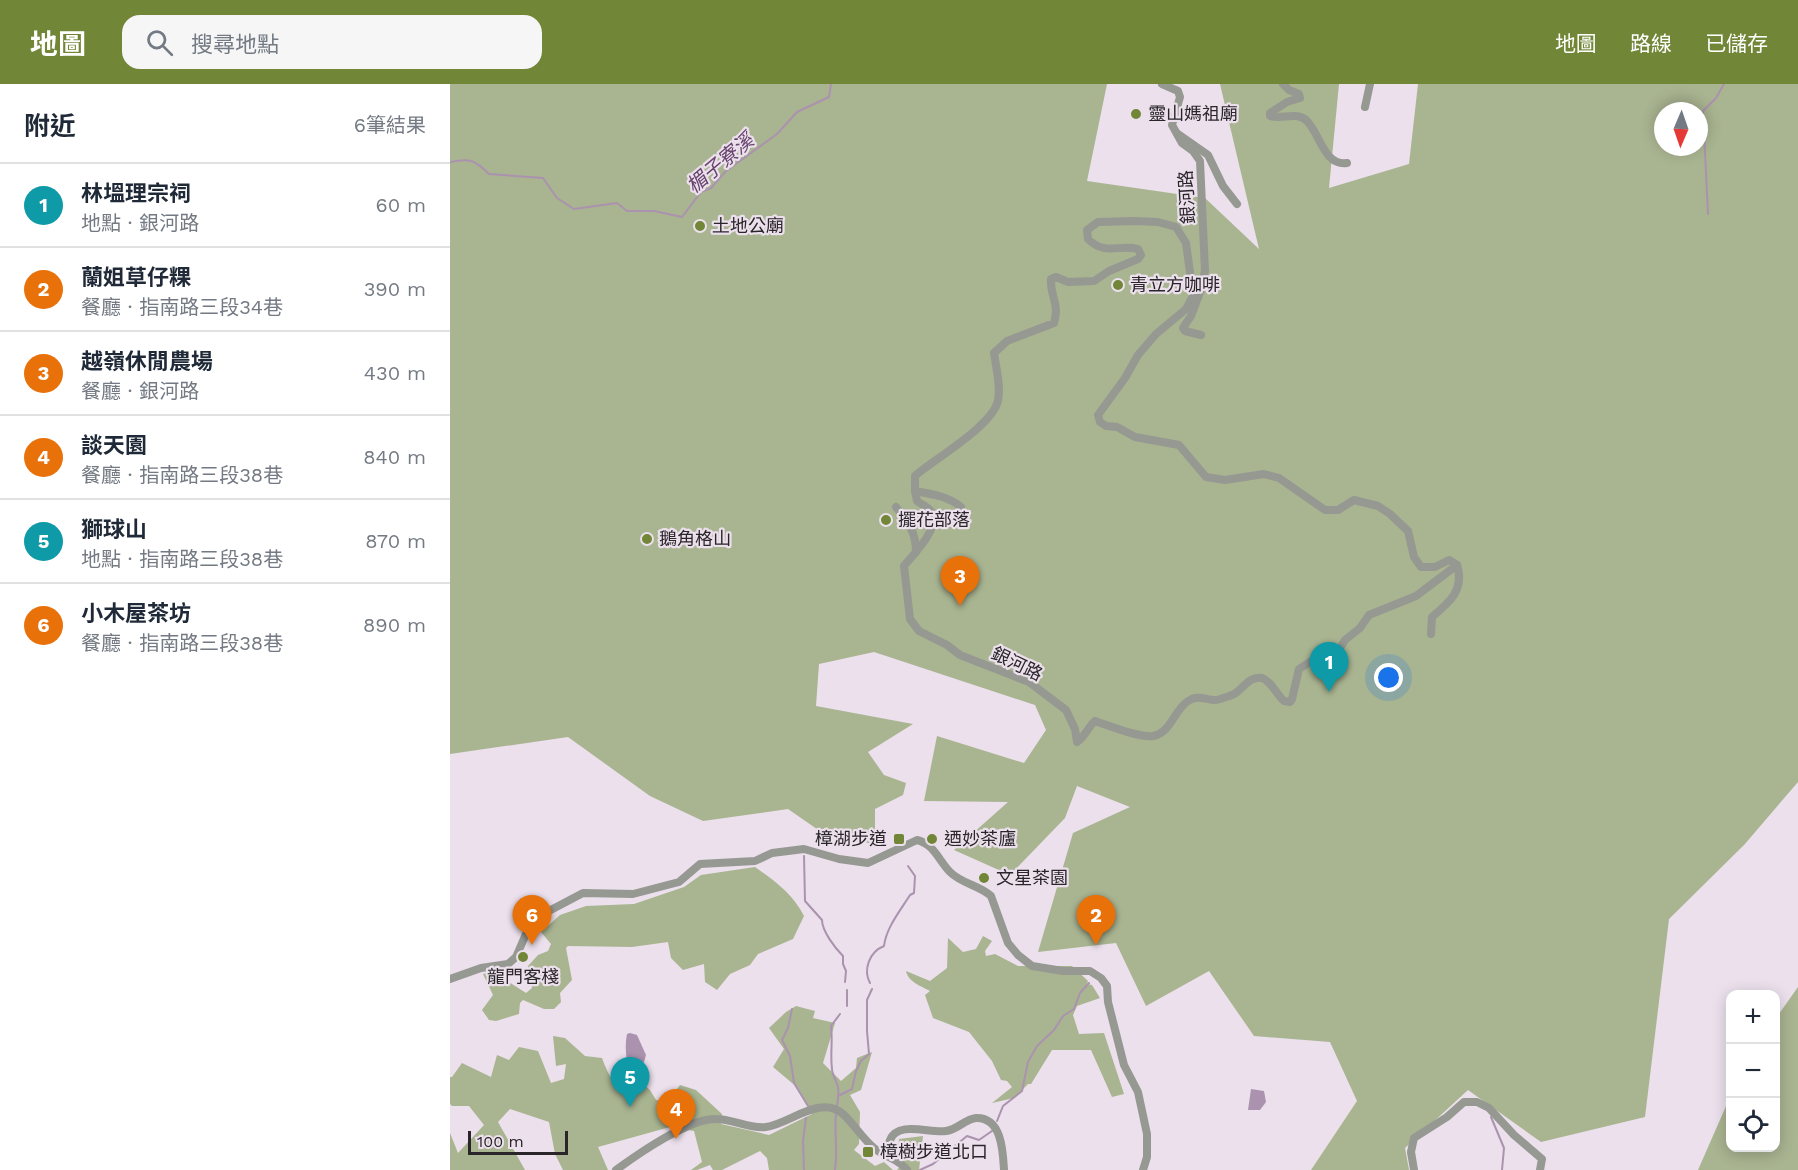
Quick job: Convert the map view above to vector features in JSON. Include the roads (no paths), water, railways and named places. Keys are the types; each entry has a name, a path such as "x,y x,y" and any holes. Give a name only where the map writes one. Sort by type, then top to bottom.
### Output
{"street":[{"path":"1162,84 1178,91 1180,97 1172,125 1176,133 1208,154 1223,186 1237,204"},
{"path":"1283,84 1289,90 1299,94 1300,98 1287,102 1270,112 1270,116 1305,118 1317,133 1324,151 1335,162 1347,163"},
{"path":"1365,107 1370,84"},
{"name":"銀河路","path":"1176,133 1182,143 1200,161 1205,271 1203,285 1191,316 1183,328 1185,331 1201,335"},
{"name":"銀河路","path":"1194,292 1186,243 1176,227 1158,222 1098,222 1087,230 1088,239 1094,246 1110,250 1131,247 1138,249 1141,255 1138,259 1109,271 1095,281 1068,282 1056,277 1051,279 1050,290 1058,310 1054,323 1007,341 994,353 999,392 998,403 989,416 958,446 932,461 915,476 917,501 931,510 934,517 930,532 904,566 904,586 910,619 919,631 960,654 1029,682 1066,710 1075,729 1077,742 1083,738 1095,721 1151,736 1162,733 1186,702 1196,698 1216,700 1238,693 1252,679 1261,678 1268,682 1284,701 1290,702 1299,669 1316,658 1326,658 1337,672 1340,672 1339,650 1345,640 1360,628 1369,615 1416,596 1457,565"},
{"path":"1203,285 1194,292 1186,309 1156,334 1138,355 1125,378 1098,415 1100,422 1106,426 1117,427 1135,437 1179,446 1206,477 1225,480 1264,474 1279,478 1325,510 1338,510 1354,500 1378,506 1408,531 1414,557 1421,567 1435,567 1449,560 1457,565 1459,581 1452,601 1432,617 1431,634"},
{"path":"915,491 938,495 954,501 961,507"},
{"path":"896,507 916,537 916,552"},
{"path":"450,979 482,968 508,964 516,957 529,927 545,913 583,893 633,894 679,882 700,864 755,861 772,853 804,849 839,859 868,863 917,840 935,851 952,874 986,891 991,896 1008,943 1018,956 1032,966 1063,971 1090,971 1101,978 1107,986 1108,1002 1124,1065 1138,1092 1147,1134 1147,1157 1143,1170"},
{"path":"1414,1170 1411,1152 1414,1138 1448,1117 1464,1102 1477,1102 1489,1108 1514,1135 1542,1159 1540,1170"},
{"path":"616,1170 665,1137 696,1123 713,1119 731,1119 748,1125 765,1127 812,1109 830,1108 840,1112 873,1147 888,1154 904,1165 907,1170"},
{"path":"888,1154 890,1140 895,1133 910,1129 947,1131 976,1118 986,1120 997,1128 1004,1170"}],"waterway":[{"name":"楣子寮溪","path":"450,162 472,161 489,174 543,178 557,198 574,209 617,203 627,211 654,211 682,217 701,192 711,188 726,171 777,134 797,112 829,97 831,84"},
{"path":"1708,214 1703,111 1716,98 1724,84"},
{"path":"804,856 805,901 822,920 827,934 843,956 846,971 845,982"},
{"path":"870,983 867,967 871,957 874,952 884,946 894,920 910,895 914,893 915,876 908,866"},
{"path":"997,1121 1003,1106 1022,1091 1028,1062 1037,1046 1054,1030 1063,1016 1074,1009 1080,993 1089,983"},
{"path":"838,1096 852,1089 856,1071 861,1061 869,1054 867,1000 872,989"},
{"path":"847,990 847,1006"},
{"path":"792,1009 788,1028 782,1040 790,1056 794,1083 808,1106"},
{"path":"837,1106 838,1089 832,1071 831,1058 831,1026 840,1014"},
{"path":"835,1170 836,1113"},
{"path":"1491,1117 1504,1148 1502,1170"},
{"path":"804,1170 803,1141 806,1118"},
{"path":"920,1170 933,1164 967,1136 979,1140 992,1131"}],"place":[{"name":"靈山媽祖廟","path":"1136,114"},
{"name":"土地公廟","path":"700,226"},
{"name":"青立方咖啡","path":"1118,285"},
{"name":"擺花部落","path":"886,520"},
{"name":"鵝角格山","path":"647,539"},
{"name":"越嶺休閒農場","path":"960,606"},
{"name":"林塭理宗祠","path":"1329,692"},
{"name":"樟湖步道","path":"899,839"},
{"name":"迺妙茶廬","path":"932,839"},
{"name":"文星茶園","path":"984,878"},
{"name":"小木屋茶坊","path":"532,945"},
{"name":"蘭姐草仔粿","path":"1096,945"},
{"name":"龍門客棧","path":"523,957"},
{"name":"獅球山","path":"630,1107"},
{"name":"談天園","path":"676,1139"},
{"name":"樟樹步道北口","path":"868,1152"}]}
